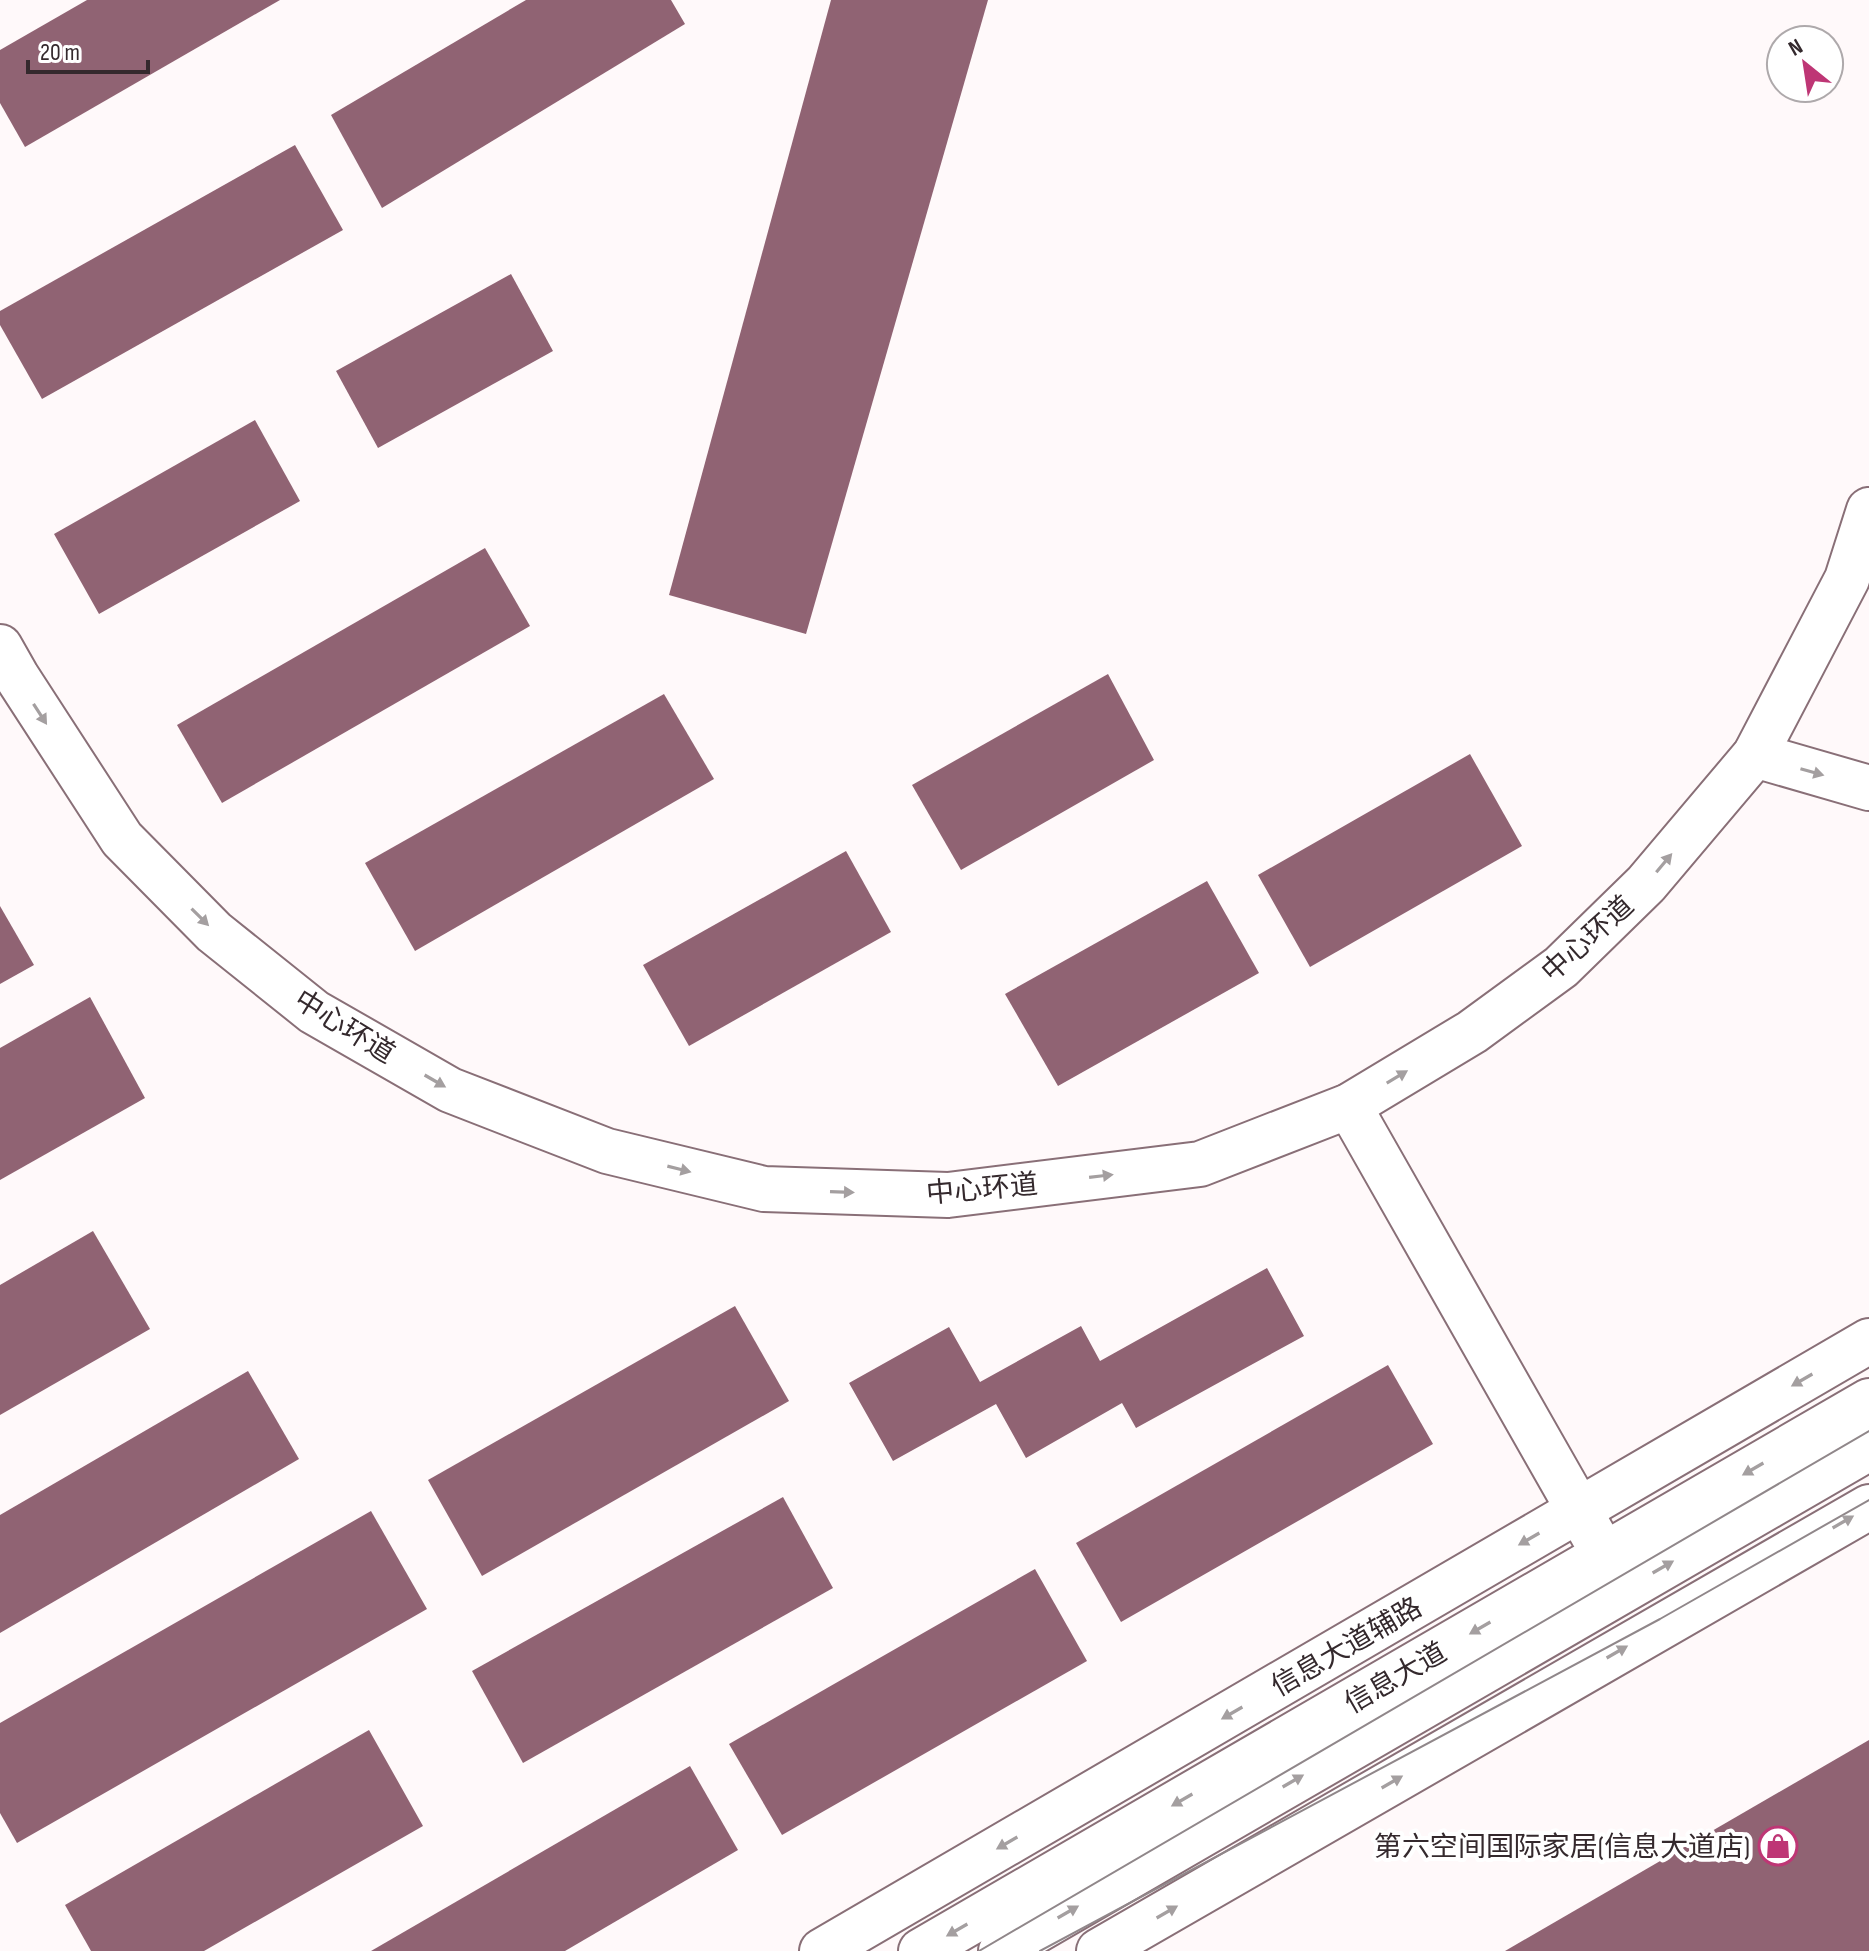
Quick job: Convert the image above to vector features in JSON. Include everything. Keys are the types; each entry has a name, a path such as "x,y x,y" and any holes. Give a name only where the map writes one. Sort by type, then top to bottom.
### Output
{"street":[{"name":"中心环道","path":"0,647 122,839 214,932 314,1012 450,1090 607,1151 764,1189 948,1195 1200,1164 1349,1106 1472,1032 1561,967 1646,884 1755,755 1847,579 1869,510"},
{"path":"1755,755 1869,788"},
{"path":"1349,1106 1614,1572"},
{"name":"信息大道辅路","path":"822,1951 1869,1341"},
{"name":"信息大道","path":"1001,1951 1614,1572 1869,1401"},
{"name":"信息大道","path":"921,1951 1614,1572 1869,1448"},
{"path":"1099,1951 1869,1507"}],"building":[{"path":"87,0 280,0 25,147 0,103 0,50"},
{"path":"526,0 671,0 685,24 382,208 331,115"},
{"path":"831,0 988,0 806,634 669,595"},
{"path":"295,145 343,230 42,399 0,325 0,311"},
{"path":"511,274 553,351 378,448 336,371"},
{"path":"255,420 300,501 99,614 54,534"},
{"path":"485,548 530,626 222,803 177,725"},
{"path":"1108,674 1154,760 961,870 912,785"},
{"path":"664,694 714,779 415,951 365,863"},
{"path":"1470,754 1522,846 1310,967 1258,875"},
{"path":"846,851 891,932 689,1046 643,965"},
{"path":"1207,881 1259,973 1058,1086 1005,994"},
{"path":"0,906 34,965 0,984"},
{"path":"90,997 145,1098 0,1180 0,1048"},
{"path":"93,1231 150,1329 0,1415 0,1285"},
{"path":"1267,1268 1304,1336 1136,1428 1122,1403 1026,1458 996,1404 893,1461 849,1383 949,1327 980,1382 1081,1326 1100,1361"},
{"path":"735,1306 789,1401 482,1576 428,1480"},
{"path":"1388,1365 1433,1444 1121,1622 1076,1543"},
{"path":"248,1371 299,1459 0,1633 0,1515"},
{"path":"783,1497 833,1588 523,1763 472,1671"},
{"path":"371,1511 427,1609 17,1843 0,1813 0,1723"},
{"path":"1035,1569 1087,1661 782,1835 729,1744"},
{"path":"369,1730 423,1826 204,1951 91,1951 65,1905"},
{"name":"第六空间国际家居(信息大道店)","path":"1869,1740 1869,1951 1505,1951"},
{"path":"690,1766 738,1850 565,1951 371,1951"}],"tram line":[{"path":"979,1951 1869,1431"},
{"path":"1040,1951 1660,1619 1869,1500"}],"place":[{"name":"第六空间国际家居(信息大道店)","path":"1778,1846"}]}
